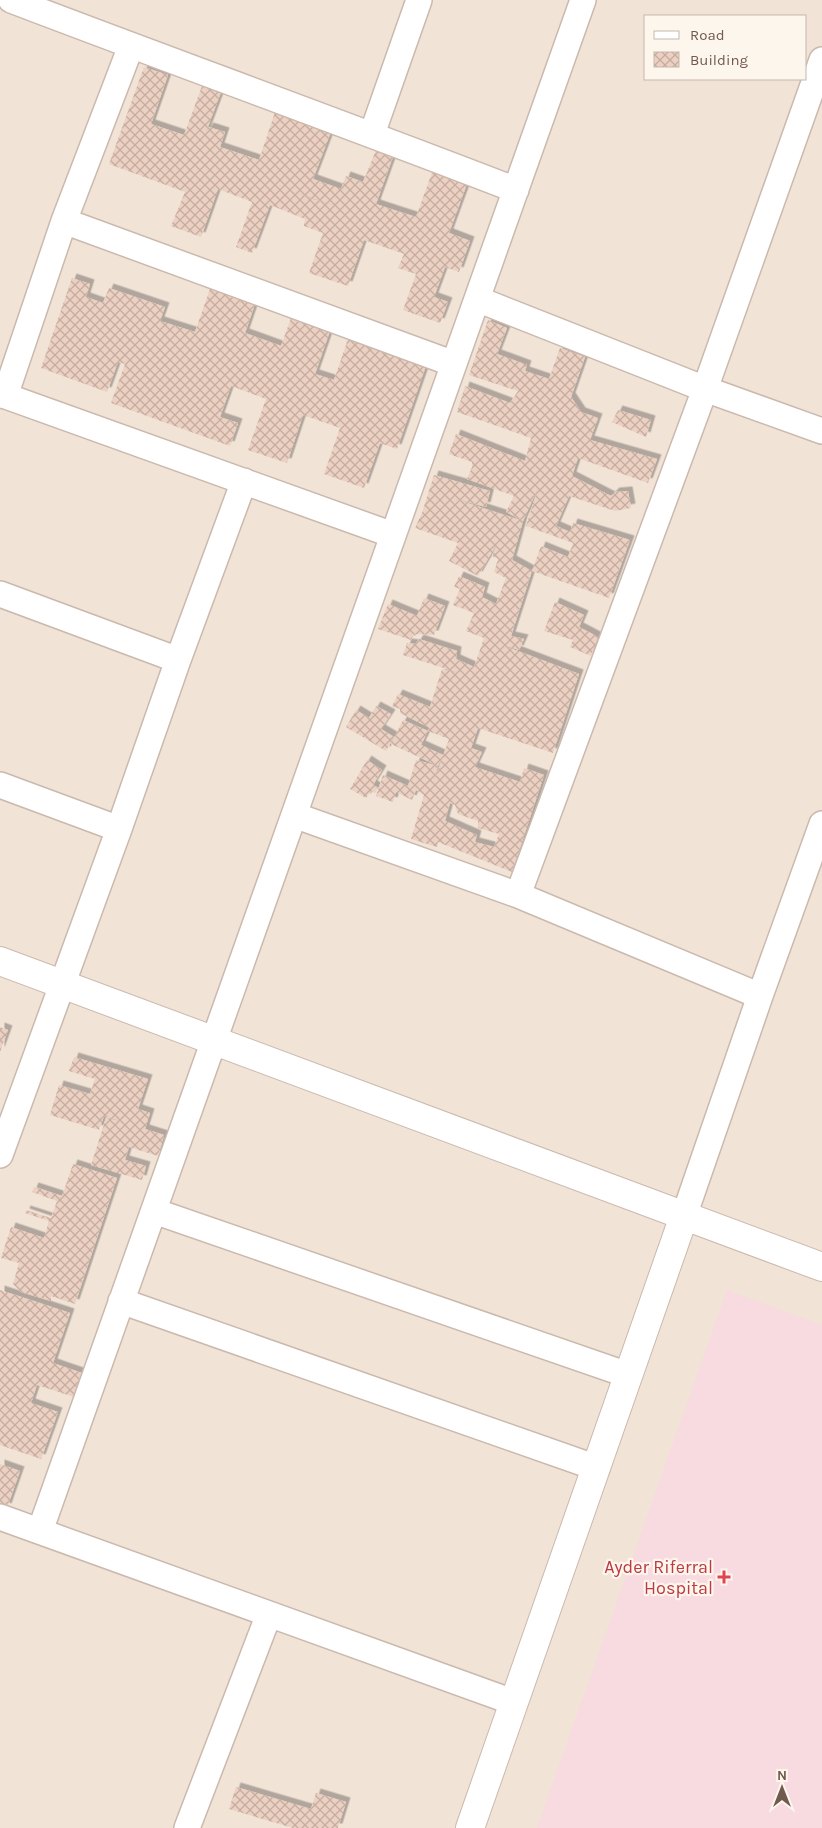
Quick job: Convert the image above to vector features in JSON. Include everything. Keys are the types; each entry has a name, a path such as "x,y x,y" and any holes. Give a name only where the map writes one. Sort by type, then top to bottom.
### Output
{"street":[{"path":"11,0 372,134 516,190"},
{"path":"372,134 419,0"},
{"path":"40,1531 583,0"},
{"path":"131,46 64,221 3,395 393,535"},
{"path":"518,895 705,390 822,60"},
{"path":"64,221 454,364"},
{"path":"477,299 705,390 822,431"},
{"path":"0,1155 120,829 178,660 244,481"},
{"path":"0,594 178,660"},
{"path":"0,785 120,829"},
{"path":"294,815 518,895 760,996"},
{"path":"470,1828 760,996 822,824"},
{"path":"0,961 822,1267"},
{"path":"154,1211 628,1375"},
{"path":"121,1301 597,1468"},
{"path":"0,1517 513,1702"},
{"path":"187,1828 269,1614"}],"shaded area":[{"path":"0,0 822,0 822,1828 0,1828"},
{"name":"Ayder Riferral Hospital","path":"727,1290 822,1325 822,1828 537,1828"}],"building":[{"path":"144,67 168,75 151,124 184,135 202,86 221,92 206,132 209,127 225,132 220,147 259,160 276,109 332,129 313,179 341,189 346,176 363,182 377,148 394,154 376,204 416,217 433,170 468,181 449,233 470,241 459,272 445,267 434,297 448,302 440,323 403,310 416,274 398,268 404,254 364,240 348,286 309,273 323,233 304,226 305,219 270,205 252,253 236,247 252,202 218,189 201,237 171,226 185,192 109,164","holes":["288,190 340,207 313,199"]},
{"path":"72,278 90,284 86,297 103,303 109,288 165,307 160,321 195,332 211,286 256,301 245,333 281,346 292,315 331,328 315,374 334,380 349,336 427,363 397,449 380,443 364,488 324,474 340,428 303,415 287,463 248,450 266,399 231,386 220,417 238,423 230,446 111,403 125,364 118,362 107,392 41,368"},
{"path":"488,320 507,328 497,354 527,365 525,371 549,379 560,348 585,357 571,397 581,412 598,418 590,440 657,459 648,483 578,458 572,476 611,496 615,492 628,491 631,508 615,511 569,496 556,526 570,532 573,523 630,540 609,598 532,571 541,546 568,557 573,543 526,526 538,488 523,521 506,512 514,496 467,479 472,462 449,454 456,434 525,461 531,438 457,412 465,386 510,403 518,391 469,375"},
{"path":"618,410 651,420 646,437 612,422"},
{"path":"434,475 490,491 486,507 449,497 523,521 512,560 532,571 511,636 524,639 519,650 497,643 579,674 553,753 478,728 471,748 482,752 475,767 520,782 524,768 544,775 512,872 438,842 437,847 411,839 424,795 416,790 412,800 396,792 393,802 376,796 383,775 408,786 416,760 438,766 433,784 449,739 428,731 428,727 400,713 400,709 392,706 398,694 430,707 442,669 462,674 403,655 407,643 416,644 419,639 457,651 456,659 474,667 484,638 466,631 474,613 453,605 460,589 454,587 459,576 485,587 482,597 496,604 506,578 494,572 498,559 492,556 499,540 478,576 449,561 458,543 415,528 422,513","holes":["450,803 455,805 458,814 478,821 478,828 499,834 494,847 475,842 477,835 445,821"]},
{"path":"424,598 445,606 434,635 414,634 411,640 378,629 388,604 417,616"},
{"path":"555,602 584,615 579,627 598,637 591,656 570,647 573,640 544,631"},
{"path":"376,706 391,714 381,729 394,737 386,751 346,727 356,710 369,718"},
{"path":"403,720 428,731 421,745 443,755 438,766 391,744"},
{"path":"367,760 382,770 373,785 378,788 375,793 371,791 366,798 350,789"},
{"path":"0,1027 8,1030 0,1052"},
{"path":"74,1057 148,1079 138,1109 150,1113 145,1129 164,1135 158,1156 129,1147 125,1160 146,1166 142,1180 91,1165 106,1118 124,1122 104,1116 99,1130 50,1115 59,1085 90,1094 95,1079 69,1071"},
{"path":"73,1164 117,1178 75,1304 51,1296 51,1301 21,1292 13,1284 19,1263 1,1258 11,1227 44,1238 49,1221 25,1213 26,1210 51,1218 57,1201 32,1192 34,1187 62,1196"},
{"path":"0,1290 70,1313 53,1363 82,1373 74,1397 37,1385 31,1403 58,1412 41,1459 0,1445"},
{"path":"0,1464 20,1471 7,1508 0,1505"},
{"path":"236,1787 311,1809 316,1793 346,1802 338,1828 293,1828 229,1809"}],"place":[{"name":"Ayder Riferral Hospital","path":"724,1577"}]}
